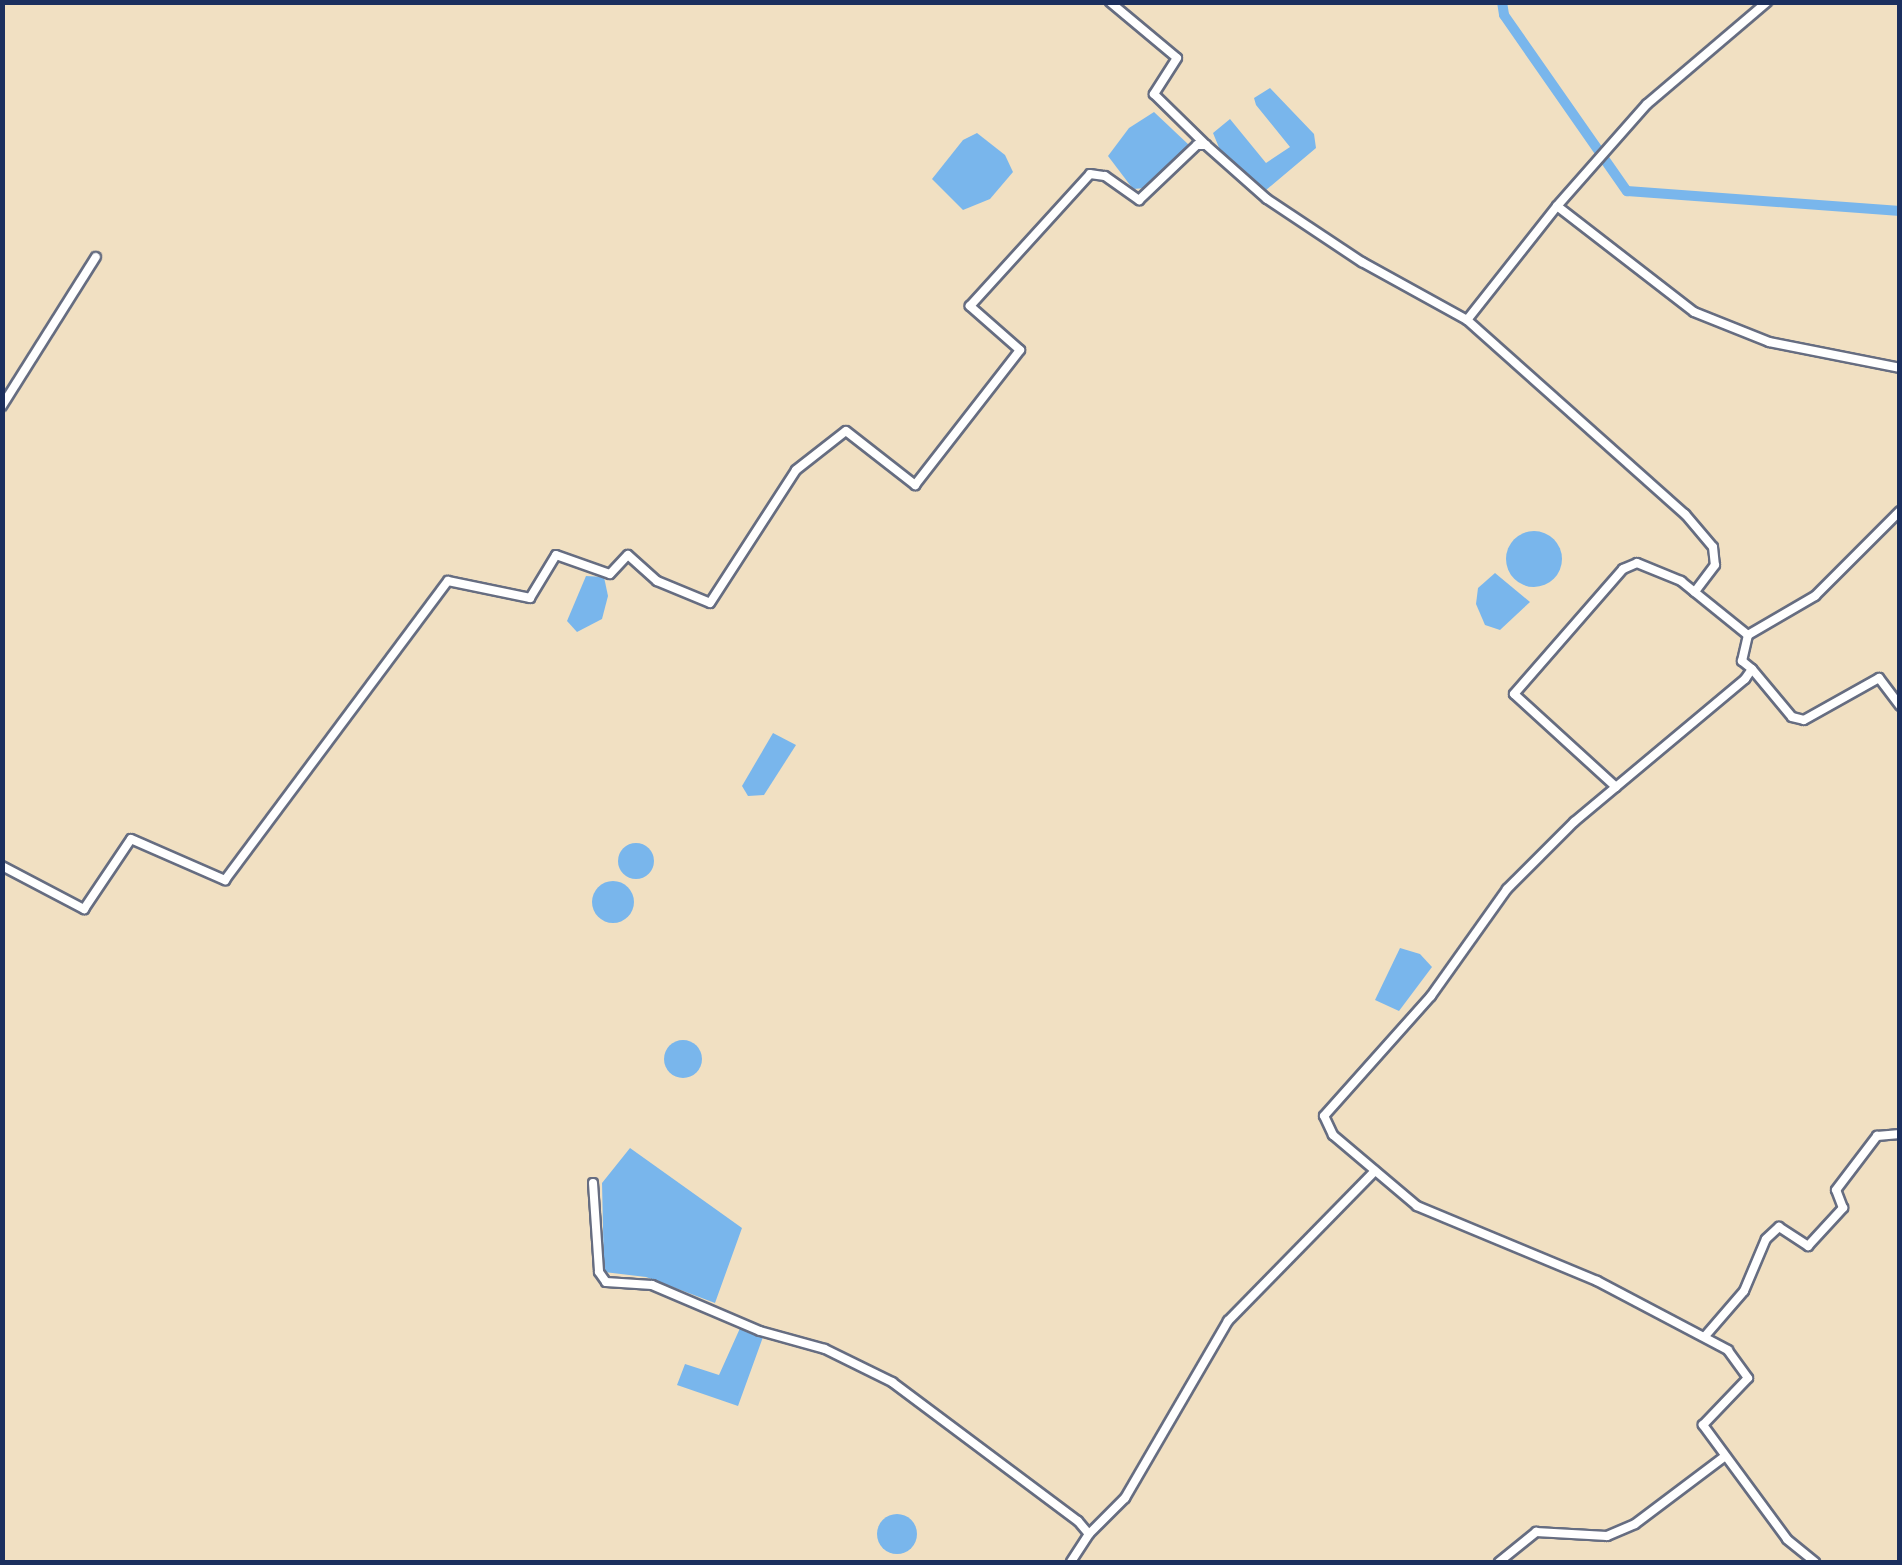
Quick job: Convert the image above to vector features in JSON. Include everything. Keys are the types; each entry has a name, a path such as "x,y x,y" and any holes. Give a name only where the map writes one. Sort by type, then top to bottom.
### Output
{"street":[{"path":"1110,2 1177,58 1154,94 1206,145 1283,210 1468,320 1685,514 1713,547 1715,565 1695,592"},
{"path":"1468,320 1557,206 1647,104 1768,2"},
{"path":"2,866 84,908 132,840 225,880 439,586 448,582 530,598 556,555 610,574 628,555 657,581 710,603 796,470 846,431 915,485 1020,350 970,306 1090,174 1104,176 1139,200 1197,145 1206,145"},
{"path":"1557,206 1694,312 1769,342 1900,368"},
{"path":"2,406 96,257"},
{"path":"1900,511 1815,596 1748,635 1742,660 1792,717 1820,712 1879,678 1900,706"},
{"path":"1616,787 1514,694 1623,569 1637,562 1695,592 1748,635"},
{"path":"1752,670 1616,787 1507,889 1431,996 1324,1116 1332,1135 1417,1206 1597,1281 1728,1350 1748,1378 1703,1425 1787,1539 1815,1562"},
{"path":"1706,1336 1744,1291 1766,1239 1779,1227 1808,1246 1843,1208 1836,1190 1877,1136 1900,1134"},
{"path":"1071,1562 1089,1534 1126,1498 1228,1320 1375,1171"},
{"path":"593,1183 599,1272 606,1282 652,1285 760,1331 825,1349 892,1382 953,1423 1089,1534"},
{"path":"1499,1562 1536,1532 1606,1536 1635,1524 1724,1457"}],"water":[{"path":"1270,88 1314,134 1316,148 1266,190 1220,150 1213,133 1230,119 1266,163 1290,147 1256,105 1254,98"},
{"path":"1154,112 1189,145 1146,188 1133,189 1108,156 1129,128"},
{"path":"977,133 1005,155 1013,172 990,199 963,210 932,179 963,140"},
{"path":"1534,531 1554,539 1562,559 1554,579 1534,587 1514,579 1506,559 1514,539"},
{"path":"1495,573 1530,602 1500,630 1485,625 1476,604 1478,588"},
{"path":"586,576 604,577 608,596 602,619 577,632 567,621"},
{"path":"773,733 796,745 764,795 748,796 742,786"},
{"path":"636,843 649,848 654,861 649,874 636,879 623,874 618,861 623,848"},
{"path":"613,881 628,887 634,902 628,917 613,923 598,917 592,902 598,887"},
{"path":"1400,948 1420,954 1432,967 1399,1011 1375,1000"},
{"path":"683,1040 697,1045 702,1059 697,1073 683,1078 669,1073 664,1059 669,1045"},
{"path":"630,1148 742,1228 715,1303 646,1277 604,1272 602,1183"},
{"path":"741,1326 763,1337 738,1406 677,1385 685,1364 719,1375"},
{"path":"897,1514 911,1520 917,1534 911,1548 897,1554 883,1548 877,1534 883,1520"}],"waterway":[{"path":"1502,2 1504,15 1627,191 1900,211"}]}
